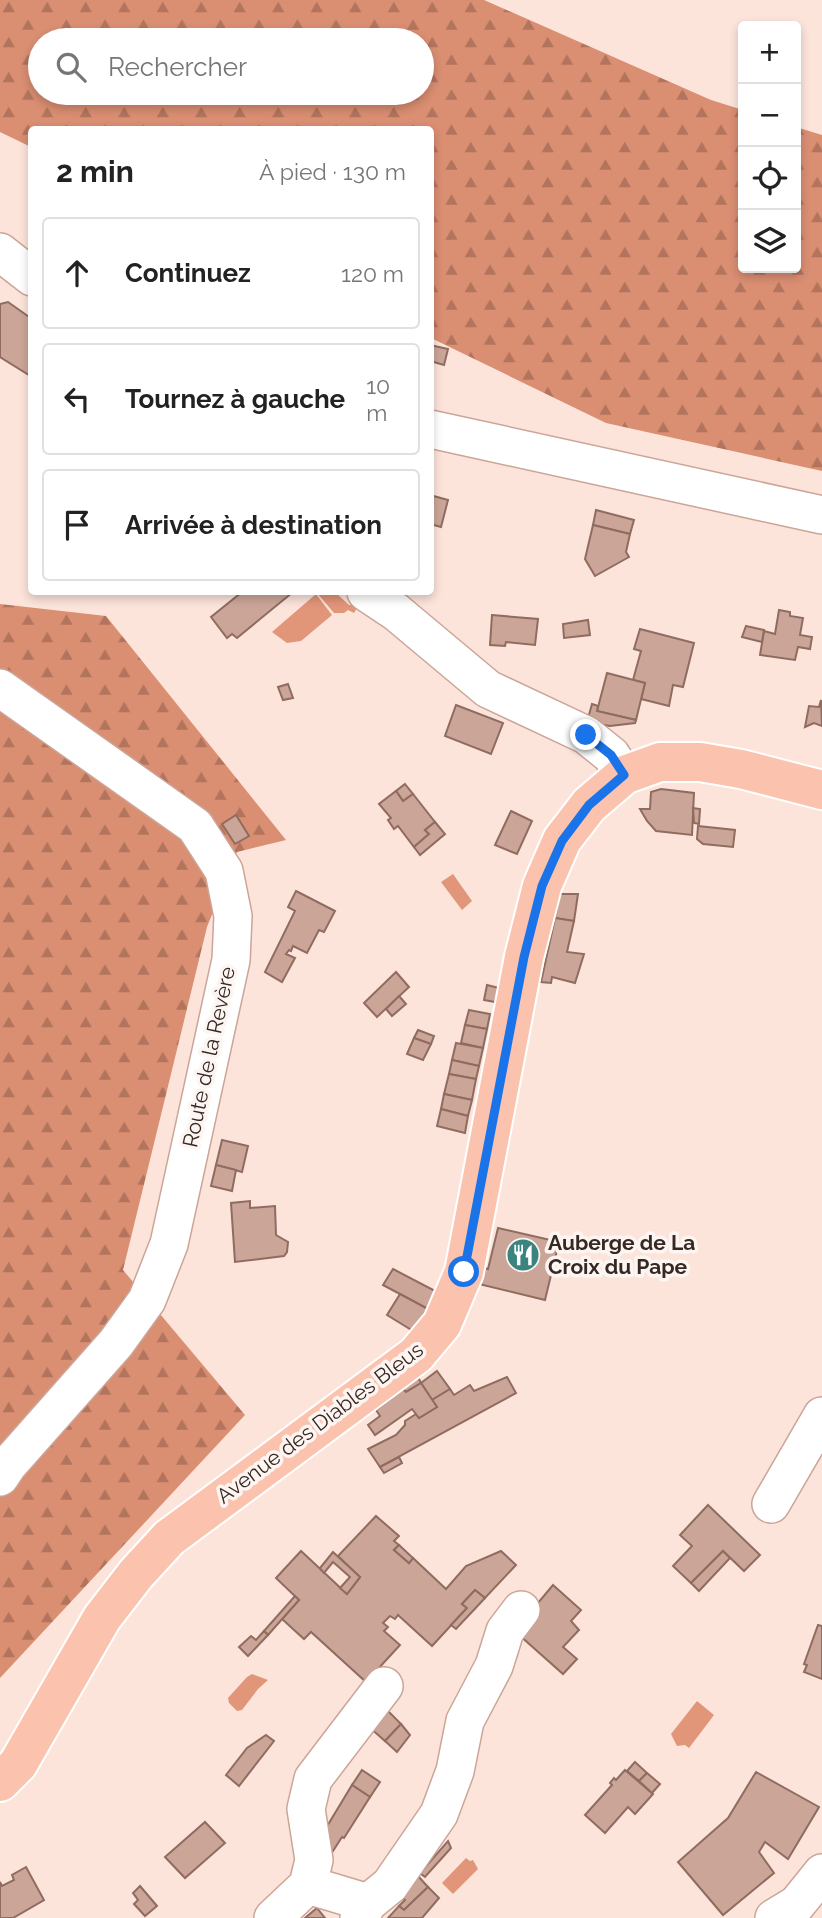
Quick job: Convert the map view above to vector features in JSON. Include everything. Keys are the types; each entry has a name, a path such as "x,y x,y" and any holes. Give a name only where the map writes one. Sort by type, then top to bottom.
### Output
{"main road":[{"name":"Avenue des Diables Bleus","path":"0,1782 18,1764 102,1618 136,1574 169,1538 416,1355 442,1324 464,1272 524,957 542,886 562,841 589,805 624,775 660,762 700,762 741,769 822,790"}],"street":[{"path":"0,252 28,274"},
{"path":"434,430 822,515"},
{"path":"370,595 396,612 488,689 586,735 611,755 624,775"},
{"name":"Route de la Revère","path":"0,688 195,826 224,872 233,916 231,960 171,1231 147,1300 116,1343 0,1477"},
{"path":"771,1504 822,1416"},
{"path":"309,1885 363,1910 390,1885 439,1814 455,1771 465,1721 494,1666 505,1631 521,1610"},
{"path":"274,1918 309,1885 314,1860 306,1809 313,1779 384,1686"},
{"path":"774,1918 797,1904 822,1873"}],"green space":[{"path":"0,0 484,0 711,100 738,108 738,273 801,273 801,129 822,135 822,471 606,423 434,339 434,126 28,126 28,146 0,132"},
{"path":"0,604 106,616 286,840 237,852 207,927 123,1270 245,1415 0,1678"}],"shaded area":[{"path":"315,595 332,615 301,641 287,643 272,632"},
{"path":"319,595 338,595 349,605 355,604 357,608 354,613 348,610 334,613"},
{"path":"453,874 472,901 462,910 441,882"},
{"path":"252,1674 268,1680 242,1710 237,1711 228,1698"},
{"path":"697,1701 714,1715 689,1748 685,1745 677,1746 671,1734"},
{"path":"466,1858 473,1860 478,1869 453,1894 442,1883"}],"building":[{"path":"8,302 28,316 28,374 0,357 0,304"},
{"path":"434,346 448,349 444,365 434,362"},
{"path":"434,496 448,500 441,527 434,525"},
{"path":"596,510 634,520 630,534 593,525"},
{"path":"593,525 630,534 626,552 629,557 595,576 585,559"},
{"path":"238,595 289,595 237,638 232,634 227,638 211,617"},
{"path":"779,610 790,612 790,616 803,618 800,635 812,637 810,649 798,647 795,660 760,655 764,631 775,634"},
{"path":"492,615 538,619 535,645 506,642 505,646 490,645"},
{"path":"588,620 590,635 564,638 563,624"},
{"path":"746,626 764,630 762,642 742,637"},
{"path":"640,629 694,643 683,687 673,685 669,706 641,699 645,683 633,680 641,651 634,649"},
{"path":"607,673 645,683 636,720 597,711"},
{"path":"288,684 293,698 283,700 278,687"},
{"path":"821,700 822,726 814,723 805,727 809,706 819,707"},
{"path":"592,704 598,706 597,711 636,720 635,723 610,726 587,722"},
{"path":"456,705 503,723 491,754 445,736"},
{"path":"405,784 413,794 403,801 396,791"},
{"path":"661,789 694,793 692,835 656,831 647,821 640,809 650,809 651,792"},
{"path":"396,791 403,801 413,794 435,822 425,830 429,834 414,847 398,826 394,829 388,820 391,818 379,804"},
{"path":"693,808 700,809 699,824 694,823"},
{"path":"511,811 532,821 517,854 495,845"},
{"path":"236,815 249,836 235,844 222,824"},
{"path":"435,822 445,834 420,855 414,847 429,834 425,830"},
{"path":"698,826 735,830 733,847 703,844 697,839"},
{"path":"296,891 335,911 324,932 319,930 307,953 293,946 286,954 295,958 282,982 265,972 295,911 288,907"},
{"path":"560,894 578,894 574,921 555,918"},
{"path":"555,918 574,921 567,952 584,954 575,983 552,977 551,983 541,982"},
{"path":"396,972 409,987 377,1017 364,1003"},
{"path":"487,985 499,988 495,1002 484,1000"},
{"path":"399,996 406,1004 392,1016 386,1009"},
{"path":"469,1010 490,1014 487,1029 465,1025"},
{"path":"465,1025 487,1029 483,1048 461,1043"},
{"path":"418,1030 434,1036 431,1044 414,1038"},
{"path":"414,1038 431,1044 423,1060 407,1054"},
{"path":"456,1043 483,1048 479,1066 452,1060"},
{"path":"452,1060 479,1066 476,1079 449,1074"},
{"path":"449,1074 476,1079 472,1100 444,1094"},
{"path":"444,1094 472,1100 468,1116 441,1109"},
{"path":"441,1109 468,1116 465,1133 437,1126"},
{"path":"222,1140 248,1146 242,1172 216,1165"},
{"path":"216,1165 236,1170 232,1191 211,1186"},
{"path":"250,1201 250,1208 275,1206 276,1235 288,1242 284,1256 235,1262 231,1203"},
{"name":"Auberge de La Croix du Pape","path":"498,1228 559,1242 545,1300 479,1284 483,1268 488,1269"},
{"path":"393,1269 437,1292 428,1309 383,1285"},
{"path":"400,1294 428,1309 413,1331 387,1315"},
{"path":"437,1371 450,1389 432,1400 421,1383"},
{"path":"418,1377 421,1383 406,1392 403,1389"},
{"path":"507,1377 516,1393 380,1467 368,1449 396,1435 405,1425 405,1421 416,1414 419,1418 437,1407 432,1400 450,1389 454,1395 470,1385 474,1391"},
{"path":"421,1383 437,1407 419,1418 412,1409 375,1435 368,1425 380,1416 376,1410 403,1389 406,1392"},
{"path":"399,1457 402,1463 384,1473 380,1467"},
{"path":"708,1505 760,1555 744,1571 723,1551 691,1583 673,1566 692,1546 680,1535"},
{"path":"376,1516 399,1536 394,1541 399,1545 394,1550 409,1563 413,1558 446,1589 466,1566 501,1551 516,1565 485,1598 475,1590 462,1604 467,1608 432,1646 398,1615 395,1619 390,1616 383,1623 388,1627 384,1631 400,1645 366,1682 311,1632 304,1639 282,1619 299,1600 276,1578 301,1551 347,1594 360,1577 338,1556"},
{"path":"399,1545 413,1558 409,1563 394,1550"},
{"path":"723,1551 730,1558 699,1591 691,1583"},
{"path":"333,1552 360,1577 347,1594 340,1588 350,1577 333,1562 324,1573 320,1568"},
{"path":"553,1585 581,1610 571,1621 579,1630 563,1647 577,1659 563,1674 518,1634 532,1610"},
{"path":"475,1590 485,1598 456,1629 451,1625 467,1608 462,1604"},
{"path":"295,1596 299,1600 268,1635 264,1631"},
{"path":"818,1625 822,1626 822,1679 804,1672 807,1665 804,1664"},
{"path":"264,1631 268,1635 248,1656 239,1647 251,1636 256,1640"},
{"path":"384,1707 401,1724 385,1741 368,1726"},
{"path":"401,1724 410,1735 397,1752 385,1741"},
{"path":"266,1735 274,1741 239,1786 226,1775 247,1748"},
{"path":"635,1762 647,1773 639,1781 627,1771"},
{"path":"362,1770 380,1782 370,1797 352,1785"},
{"path":"625,1770 653,1794 635,1814 628,1807 605,1833 585,1815 612,1785 610,1783 614,1778 616,1780"},
{"path":"756,1772 819,1807 788,1859 765,1842 759,1852 774,1873 723,1915 678,1862 728,1818"},
{"path":"647,1773 660,1784 652,1793 639,1781"},
{"path":"352,1785 370,1797 331,1854 326,1828"},
{"path":"205,1822 225,1843 185,1878 165,1857"},
{"path":"448,1841 451,1848 425,1877 420,1873"},
{"path":"26,1867 44,1900 13,1918 0,1918 0,1882 2,1886 14,1880 12,1875"},
{"path":"418,1876 428,1887 404,1910 399,1906 405,1900 401,1896"},
{"path":"140,1886 157,1906 145,1916 134,1904 138,1900 133,1893"},
{"path":"428,1887 439,1898 422,1918 388,1918 399,1906 404,1910"},
{"path":"317,1908 325,1918 305,1918"}],"place":[{"name":"Auberge de La Croix du Pape","path":"523,1255"}],"route":[{"path":"464,1272 524,957 542,886 562,841 589,805 624,775 611,755 586,735"}]}
